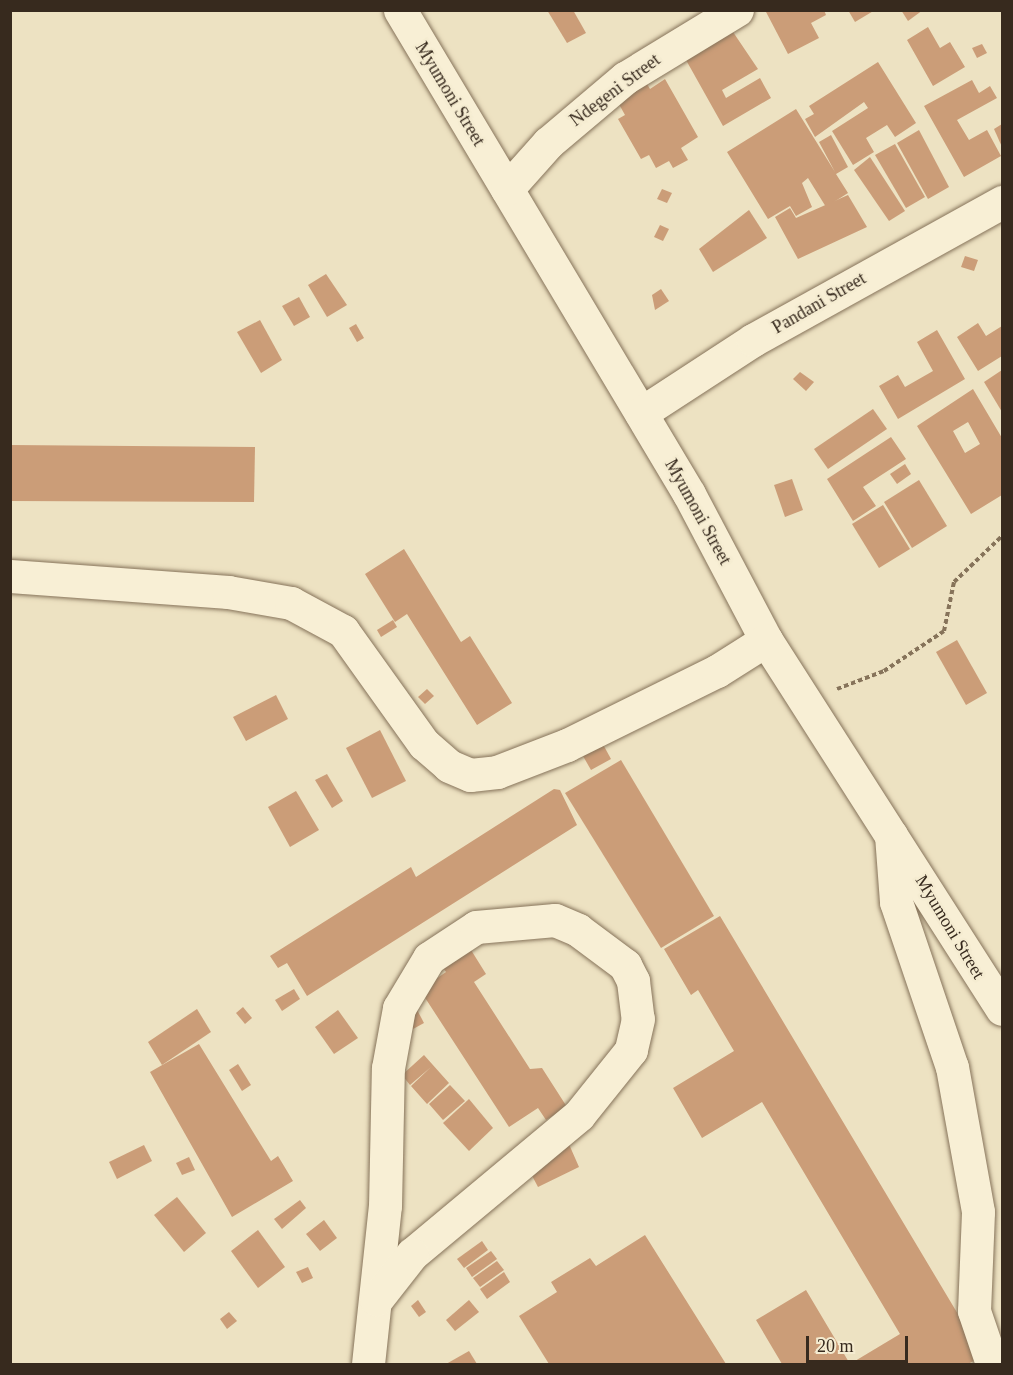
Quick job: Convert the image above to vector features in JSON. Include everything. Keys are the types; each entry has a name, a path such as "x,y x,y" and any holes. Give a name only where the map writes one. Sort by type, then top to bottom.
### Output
{"street":[{"name":"Myumoni Street","path":"400,10 641,413 766,640 891,831 1002,1009"},
{"name":"Ndegeni Street","path":"507,189 548,143 625,78 738,10"},
{"name":"Pandani Street","path":"641,413 753,340 1002,202"},
{"path":"12,578 228,592 291,603 343,631 424,744 449,766 470,775 497,772 567,745 717,671 766,640"},
{"path":"891,831 896,902 952,1067 978,1212 974,1311 992,1365"},
{"path":"368,1365 376,1300 391,1038 416,975 447,943 476,927 555,920 578,930 618,959 633,981 638,1019 631,1050 579,1115 412,1254 376,1300"}],"path":[{"path":"802,698 884,671 944,631 954,582 1002,537"}],"building":[{"path":"547,10 573,10 586,33 567,43"},
{"path":"765,10 824,10 826,15 811,23 819,38 788,54"},
{"path":"848,10 875,10 855,22"},
{"path":"901,10 923,10 908,21"},
{"path":"928,27 940,48 950,42 965,67 933,86 907,40"},
{"path":"731,29 758,69 722,90 726,98 760,78 771,98 723,126 686,60"},
{"path":"982,44 987,53 977,58 972,48"},
{"path":"878,62 916,123 895,137 887,125 866,138 874,152 853,165 832,131 868,108 864,102 815,137 805,119 814,114 809,106"},
{"path":"644,79 650,89 665,79 698,137 681,148 688,160 673,168 669,161 656,168 649,155 641,159 618,119 625,115 615,97"},
{"path":"972,80 979,93 990,86 997,98 957,120 969,140 987,130 1001,156 964,177 924,106"},
{"path":"796,109 835,172 819,142 831,135 848,167 836,174 848,193 826,207 808,178 802,183 812,207 796,216 790,206 768,219 727,152"},
{"path":"1002,124 1002,147 994,129"},
{"path":"919,130 949,187 928,199 897,143"},
{"path":"895,144 925,197 906,208 875,155"},
{"path":"870,157 905,211 889,221 854,170"},
{"path":"662,189 672,193 667,203 657,199"},
{"path":"848,195 867,227 798,259 775,217 790,208 796,218"},
{"path":"749,210 767,238 713,272 699,249"},
{"path":"660,225 669,229 663,241 654,237"},
{"path":"965,256 978,260 974,271 961,267"},
{"path":"326,274 347,305 327,317 308,285"},
{"path":"661,289 669,301 655,310 652,295"},
{"path":"299,297 310,317 294,326 282,306"},
{"path":"260,320 282,360 261,373 237,332"},
{"path":"978,323 986,336 1002,326 1002,356 978,371 957,337"},
{"path":"356,324 364,338 357,342 349,328"},
{"path":"937,330 965,379 898,419 879,386 898,375 905,387 933,371 917,342"},
{"path":"1002,370 1002,412 984,382"},
{"path":"800,372 814,382 806,391 793,379"},
{"path":"973,389 1002,438 1002,495 971,514 917,426","holes":["968,422 980,444 965,453 953,431"]},
{"path":"873,409 887,429 828,469 814,449"},
{"path":"891,437 906,459 863,487 876,506 853,521 827,479"},
{"path":"10,445 255,447 254,502 10,501"},
{"path":"905,464 911,474 897,484 890,474"},
{"path":"792,479 803,510 785,517 774,485"},
{"path":"919,480 947,526 912,548 884,502"},
{"path":"883,505 910,549 879,568 852,524"},
{"path":"404,549 461,642 470,636 512,703 477,725 407,614 395,622 365,574"},
{"path":"393,620 397,627 381,637 377,630"},
{"path":"957,640 987,693 966,705 936,652"},
{"path":"427,689 434,696 425,704 418,697"},
{"path":"276,695 288,719 246,741 233,717"},
{"path":"380,730 406,781 372,798 346,748"},
{"path":"599,737 611,759 591,770 579,749"},
{"path":"621,760 714,916 661,948 565,793"},
{"path":"327,774 343,801 332,808 315,780"},
{"path":"554,789 560,790 577,825 307,996 287,963 278,968 270,956 411,867 416,877"},
{"path":"296,791 319,830 290,847 268,807"},
{"path":"720,916 983,1356 968,1364 850,1364 900,1334 762,1102 702,1138 673,1088 734,1051 698,990 691,995 664,949"},
{"path":"466,942 486,974 474,982 530,1069 542,1068 567,1107 546,1120 538,1108 509,1127 420,990 446,972 437,960"},
{"path":"294,989 300,999 282,1011 275,1000"},
{"path":"415,1006 424,1023 413,1029 404,1012"},
{"path":"243,1007 252,1018 245,1024 236,1013"},
{"path":"197,1009 211,1032 162,1065 148,1042"},
{"path":"338,1010 358,1038 334,1054 315,1027"},
{"path":"199,1044 271,1161 278,1156 293,1181 232,1217 150,1072"},
{"path":"424,1055 449,1083 427,1104 411,1086 431,1067 410,1085 402,1075"},
{"path":"238,1064 251,1085 242,1091 229,1070"},
{"path":"450,1085 465,1101 443,1120 429,1104"},
{"path":"469,1099 493,1128 469,1151 443,1123"},
{"path":"568,1142 579,1167 538,1187 529,1170 553,1158 550,1151"},
{"path":"144,1145 152,1161 117,1179 109,1162"},
{"path":"189,1157 195,1170 182,1175 176,1163"},
{"path":"177,1197 206,1233 184,1252 154,1215"},
{"path":"300,1200 306,1208 282,1229 274,1219"},
{"path":"324,1220 337,1238 320,1251 306,1234"},
{"path":"258,1230 285,1267 258,1288 231,1251"},
{"path":"645,1235 726,1364 549,1364 519,1316 557,1292 551,1282 590,1258 596,1266"},
{"path":"482,1241 488,1250 464,1268 457,1259"},
{"path":"491,1251 497,1259 472,1277 466,1268"},
{"path":"497,1261 504,1270 480,1287 473,1278"},
{"path":"308,1267 313,1278 302,1283 296,1272"},
{"path":"504,1272 510,1282 487,1299 480,1289"},
{"path":"806,1290 850,1364 782,1364 756,1320"},
{"path":"418,1300 426,1312 419,1317 411,1306"},
{"path":"469,1300 479,1312 455,1331 446,1320"},
{"path":"229,1312 237,1321 227,1329 220,1319"},
{"path":"469,1351 477,1364 446,1364"}]}
